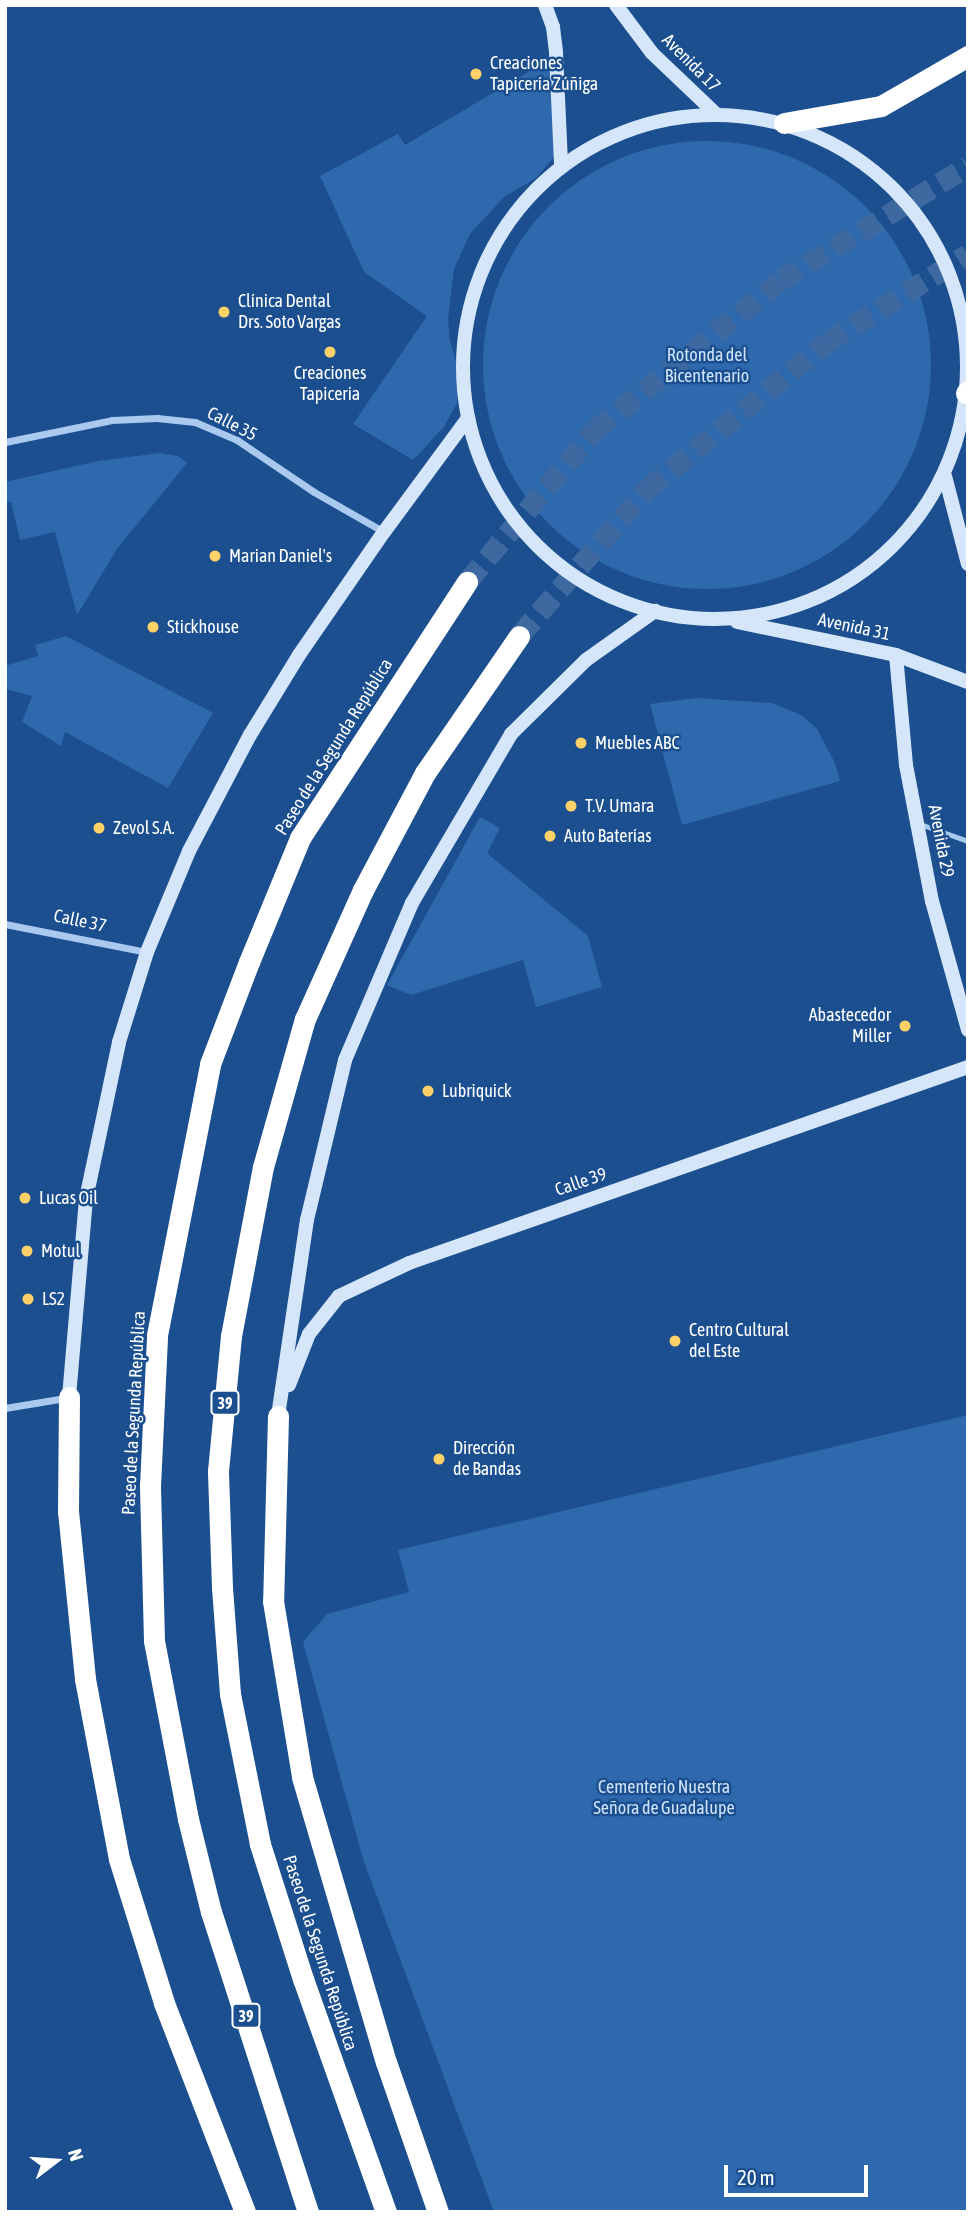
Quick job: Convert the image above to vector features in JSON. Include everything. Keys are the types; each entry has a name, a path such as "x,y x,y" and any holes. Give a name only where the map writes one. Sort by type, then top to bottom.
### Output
{"highway":[{"path":"783,123 881,106 968,56"},
{"name":"Paseo de la Segunda República","path":"308,2212 211,1912 188,1819 154,1640 150,1486 157,1335 210,1064 259,937 300,838 467,582"},
{"name":"Paseo de la Segunda República","path":"386,2212 303,1979 260,1844 230,1694 222,1587 218,1471 231,1336 263,1167 305,1019 363,890 425,773 519,636"},
{"path":"69,1397 68,1511 85,1679 120,1859 164,2003 245,2212"},
{"path":"278,1416 273,1601 302,1777 386,2062 438,2212"}],"main road":[{"path":"545,5 553,26 556,53 561,165"},
{"name":"Avenida 17","path":"616,5 652,53 715,113"},
{"path":"715,113 783,123 824,139 862,162 896,190 924,225 945,264 959,305 967,348 967,392 957,440 945,476 902,538 852,580 794,608 729,621 678,618 655,611 582,582 541,551 508,512 483,467 468,418 463,347 478,278 511,215 561,165 596,142 634,127 674,116 715,113"},
{"path":"69,1397 86,1199 119,1042 147,951 189,851 250,735 299,655 384,531 468,418"},
{"path":"945,476 968,564"},
{"path":"278,1416 307,1220 345,1060 412,902 512,734 586,660 655,611"},
{"name":"Avenida 31","path":"729,621 896,656 968,682"},
{"name":"Avenida 29","path":"896,656 906,765 932,901 968,1030"},
{"name":"Calle 39","path":"278,1416 309,1334 339,1296 409,1263 968,1067"}],"street":[{"name":"Calle 35","path":"5,442 113,420 157,418 195,422 237,440 314,492 384,531"},
{"name":"Calle 37","path":"5,924 147,951"},
{"path":"5,1408 69,1397"}],"lane":[{"path":"918,822 968,841"}],"green space":[{"path":"550,59 557,153 536,178 504,197 470,234 454,269 448,319 450,341 459,372 457,403 444,427 413,460 353,424 427,316 364,272 320,176 398,134 405,145"},
{"name":"Rotonda del Bicentenario","path":"707,141 751,146 793,158 831,179 865,207 893,241 914,279 926,321 931,365 926,409 914,451 893,489 865,523 831,551 793,572 751,584 707,589 663,584 621,572 583,551 549,523 521,489 500,451 488,409 483,365 488,321 500,279 521,241 549,207 583,179 621,158 663,146"},
{"path":"160,453 178,456 187,463 117,549 77,615 55,532 20,540 11,502 5,502 5,482 98,461"},
{"path":"66,636 213,713 168,788 65,732 61,746 22,722 32,696 5,689 5,666 38,656 35,645"},
{"path":"696,698 772,703 803,716 817,729 835,763 840,781 682,825 650,704"},
{"path":"480,817 500,828 487,853 588,936 602,987 536,1007 523,960 411,995 387,985"},
{"name":"Cementerio Nuestra Señora de Guadalupe","path":"968,1415 968,2212 494,2212 363,1859 303,1642 327,1614 409,1592 398,1550"}],"tunnel":[{"path":"467,582 595,430 781,280 968,166"},
{"path":"519,636 647,489 827,342 968,254"}],"place":[{"name":"Creaciones Tapicería Zúñiga","path":"476,74"},
{"name":"Clínica Dental Drs. Soto Vargas","path":"224,312"},
{"name":"Creaciones Tapiceria","path":"330,352"},
{"name":"Marian Daniel's","path":"215,556"},
{"name":"Stickhouse","path":"153,627"},
{"name":"Muebles ABC","path":"581,743"},
{"name":"T.V. Umara","path":"571,806"},
{"name":"Zevol S.A.","path":"99,828"},
{"name":"Auto Baterías","path":"550,836"},
{"name":"Abastecedor Miller","path":"905,1026"},
{"name":"Lubriquick","path":"428,1091"},
{"name":"Lucas Oil","path":"25,1198"},
{"name":"Motul","path":"27,1251"},
{"name":"LS2","path":"28,1299"},
{"name":"Centro Cultural del Este","path":"675,1341"},
{"name":"Dirección de Bandas","path":"439,1459"}]}
